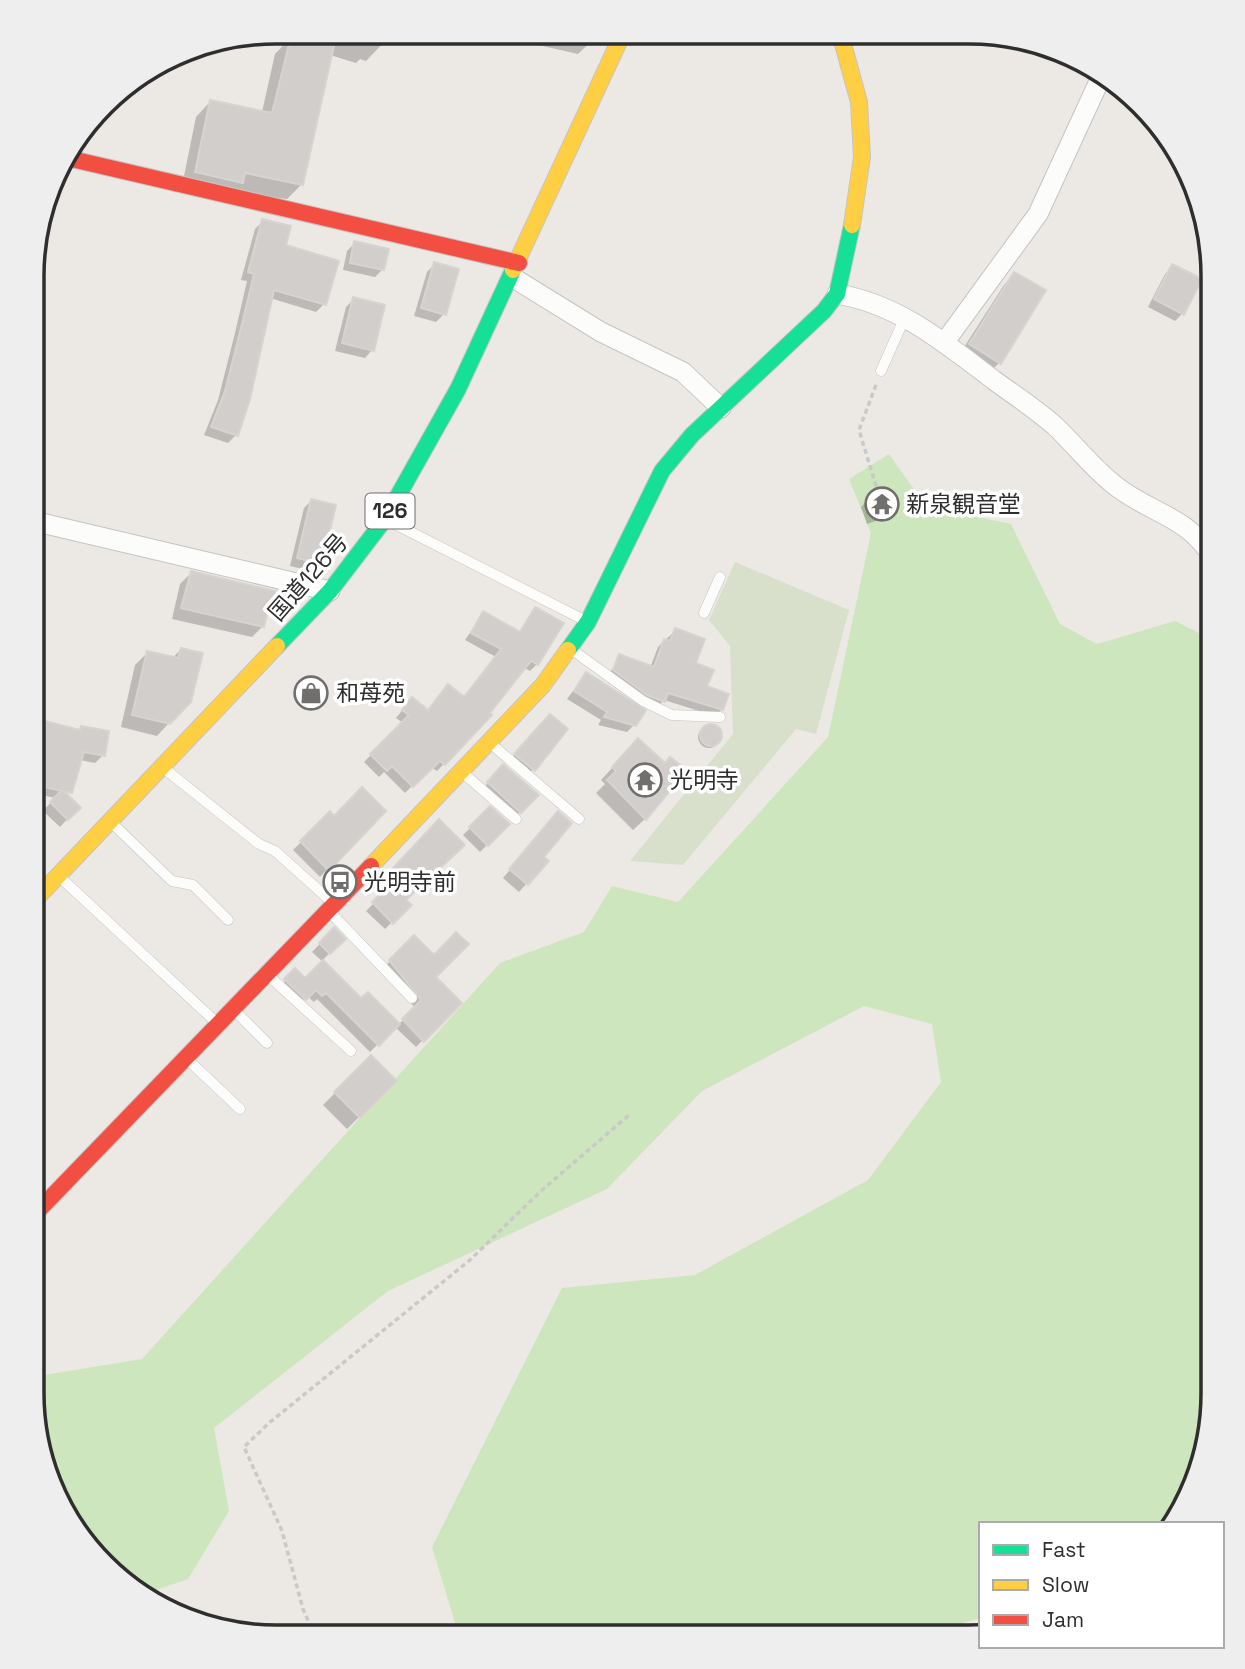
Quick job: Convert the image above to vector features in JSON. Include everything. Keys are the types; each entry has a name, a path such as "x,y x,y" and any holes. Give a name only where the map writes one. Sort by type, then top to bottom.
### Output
{"main road":[{"name":"国道126号","path":"44,891 330,591 385,519 458,389 516,270 618,44"},
{"path":"46,1204 330,906 490,743 571,649 588,622 662,471 692,435 824,311 837,294 858,199 862,157 859,102 843,44"},
{"path":"75,160 516,270"}],"street":[{"path":"944,343 1038,215 1098,83"},
{"path":"516,270 601,332 683,372 721,408"},
{"path":"837,294 858,297 905,316 1053,425 1112,483 1181,522 1201,537"},
{"path":"44,524 330,591"}],"lane":[{"path":"881,371 905,316"},
{"path":"385,519 588,622"},
{"path":"704,613 720,578"},
{"path":"571,649 643,701 672,715 720,718"},
{"path":"490,743 579,819"},
{"path":"163,768 259,844 275,851 330,906 412,998"},
{"path":"462,772 516,819"},
{"path":"110,822 172,881 192,885 228,920"},
{"path":"59,876 218,1024"},
{"path":"267,973 351,1051"},
{"path":"233,1009 267,1043"},
{"path":"186,1058 240,1109"}],"path":[{"path":"877,489 859,430 881,371"},
{"path":"310,1625 303,1609 282,1531 244,1447 269,1423 470,1260 541,1191 629,1115"}],"green space":[{"path":"889,454 926,506 1011,524 1060,624 1097,644 1175,621 1201,634 1201,1409 1189,1468 1163,1521 979,1522 979,1619 954,1625 456,1625 432,1547 562,1288 695,1275 868,1180 941,1082 932,1024 864,1006 702,1091 607,1189 388,1291 214,1428 229,1511 188,1579 155,1591 147,1586 123,1568 101,1546 83,1522 61,1482 46,1424 44,1375 142,1359 500,963 584,932 612,886 678,902 828,737 871,533 849,479"},
{"path":"735,562 849,610 816,734 796,729 683,865 630,861 733,734 730,646 709,620"}],"building":[{"path":"289,44 334,44 303,185 245,173 243,183 195,172 210,100 272,113"},
{"path":"262,219 291,226 286,245 339,261 326,305 274,290 250,399 238,436 211,427 225,391 242,324 254,274 248,272"},
{"path":"354,241 389,249 384,270 350,263"},
{"path":"434,262 459,269 446,315 421,308"},
{"path":"1172,264 1201,278 1184,315 1154,299"},
{"path":"1014,272 1046,290 1001,364 969,344"},
{"path":"353,297 385,305 374,351 342,343"},
{"name":"新泉観音堂","path":"890,490 897,509 874,517 868,498"},
{"path":"311,499 336,505 322,564 297,558"},
{"path":"191,571 296,596 286,606 270,602 264,627 181,608"},
{"path":"535,607 564,623 538,665 531,661 490,713 492,715 445,765 440,761 413,787 392,766 387,771 370,754 409,715 402,710 412,697 428,710 448,684 464,697 501,649 471,633 483,611 520,632"},
{"path":"675,628 705,639 696,663 714,670 707,686 729,694 723,710 668,693 665,702 647,695 613,670 619,654 654,667 664,639 670,641"},
{"path":"181,648 203,653 191,702 170,724 132,715 147,651 178,658"},
{"path":"586,672 646,710 636,726 604,717 607,712 574,691"},
{"path":"550,714 568,729 535,771 514,754"},
{"path":"44,721 80,730 81,726 109,731 105,756 84,752 72,793 64,791 81,808 68,820 50,802 61,791 44,787"},
{"path":"711,724 719,727 722,735 719,743 711,746 703,743 700,735 703,727"},
{"name":"光明寺","path":"638,738 665,763 670,757 687,770 646,820 607,780 616,771 612,767"},
{"path":"503,764 539,795 521,813 487,782"},
{"path":"362,787 386,811 329,871 300,841 330,811 334,816"},
{"path":"490,806 510,824 488,846 469,827"},
{"path":"558,811 572,823 544,857 549,861 528,885 509,869"},
{"path":"439,819 465,845 406,900 412,905 393,924 372,902 399,876 392,869"},
{"path":"334,927 346,939 330,954 319,943"},
{"path":"456,932 469,944 436,977 462,1003 424,1042 402,1019 421,1000 389,960 414,935 434,955"},
{"path":"323,960 361,998 368,992 400,1024 379,1046 326,993 322,996 316,990 306,1000 284,979 295,968 305,978"},
{"path":"371,1055 397,1081 360,1118 334,1092"}],"traffic: fast":[{"path":"568,650 588,622 662,471 692,435 824,311 837,294 852,225"},
{"path":"277,646 330,591 385,519 458,389 513,270"}],"traffic: slow":[{"path":"513,270 618,44"},
{"path":"843,44 859,102 862,157 852,225"},
{"path":"44,890 277,646"},
{"path":"371,866 543,685 568,650"}],"traffic: jam":[{"path":"75,160 519,263"},
{"path":"44,1205 371,866"}],"place":[{"name":"新泉観音堂","path":"882,504"},
{"name":"和苺苑","path":"311,693"},
{"name":"光明寺","path":"645,780"},
{"name":"光明寺前","path":"340,882"}]}
